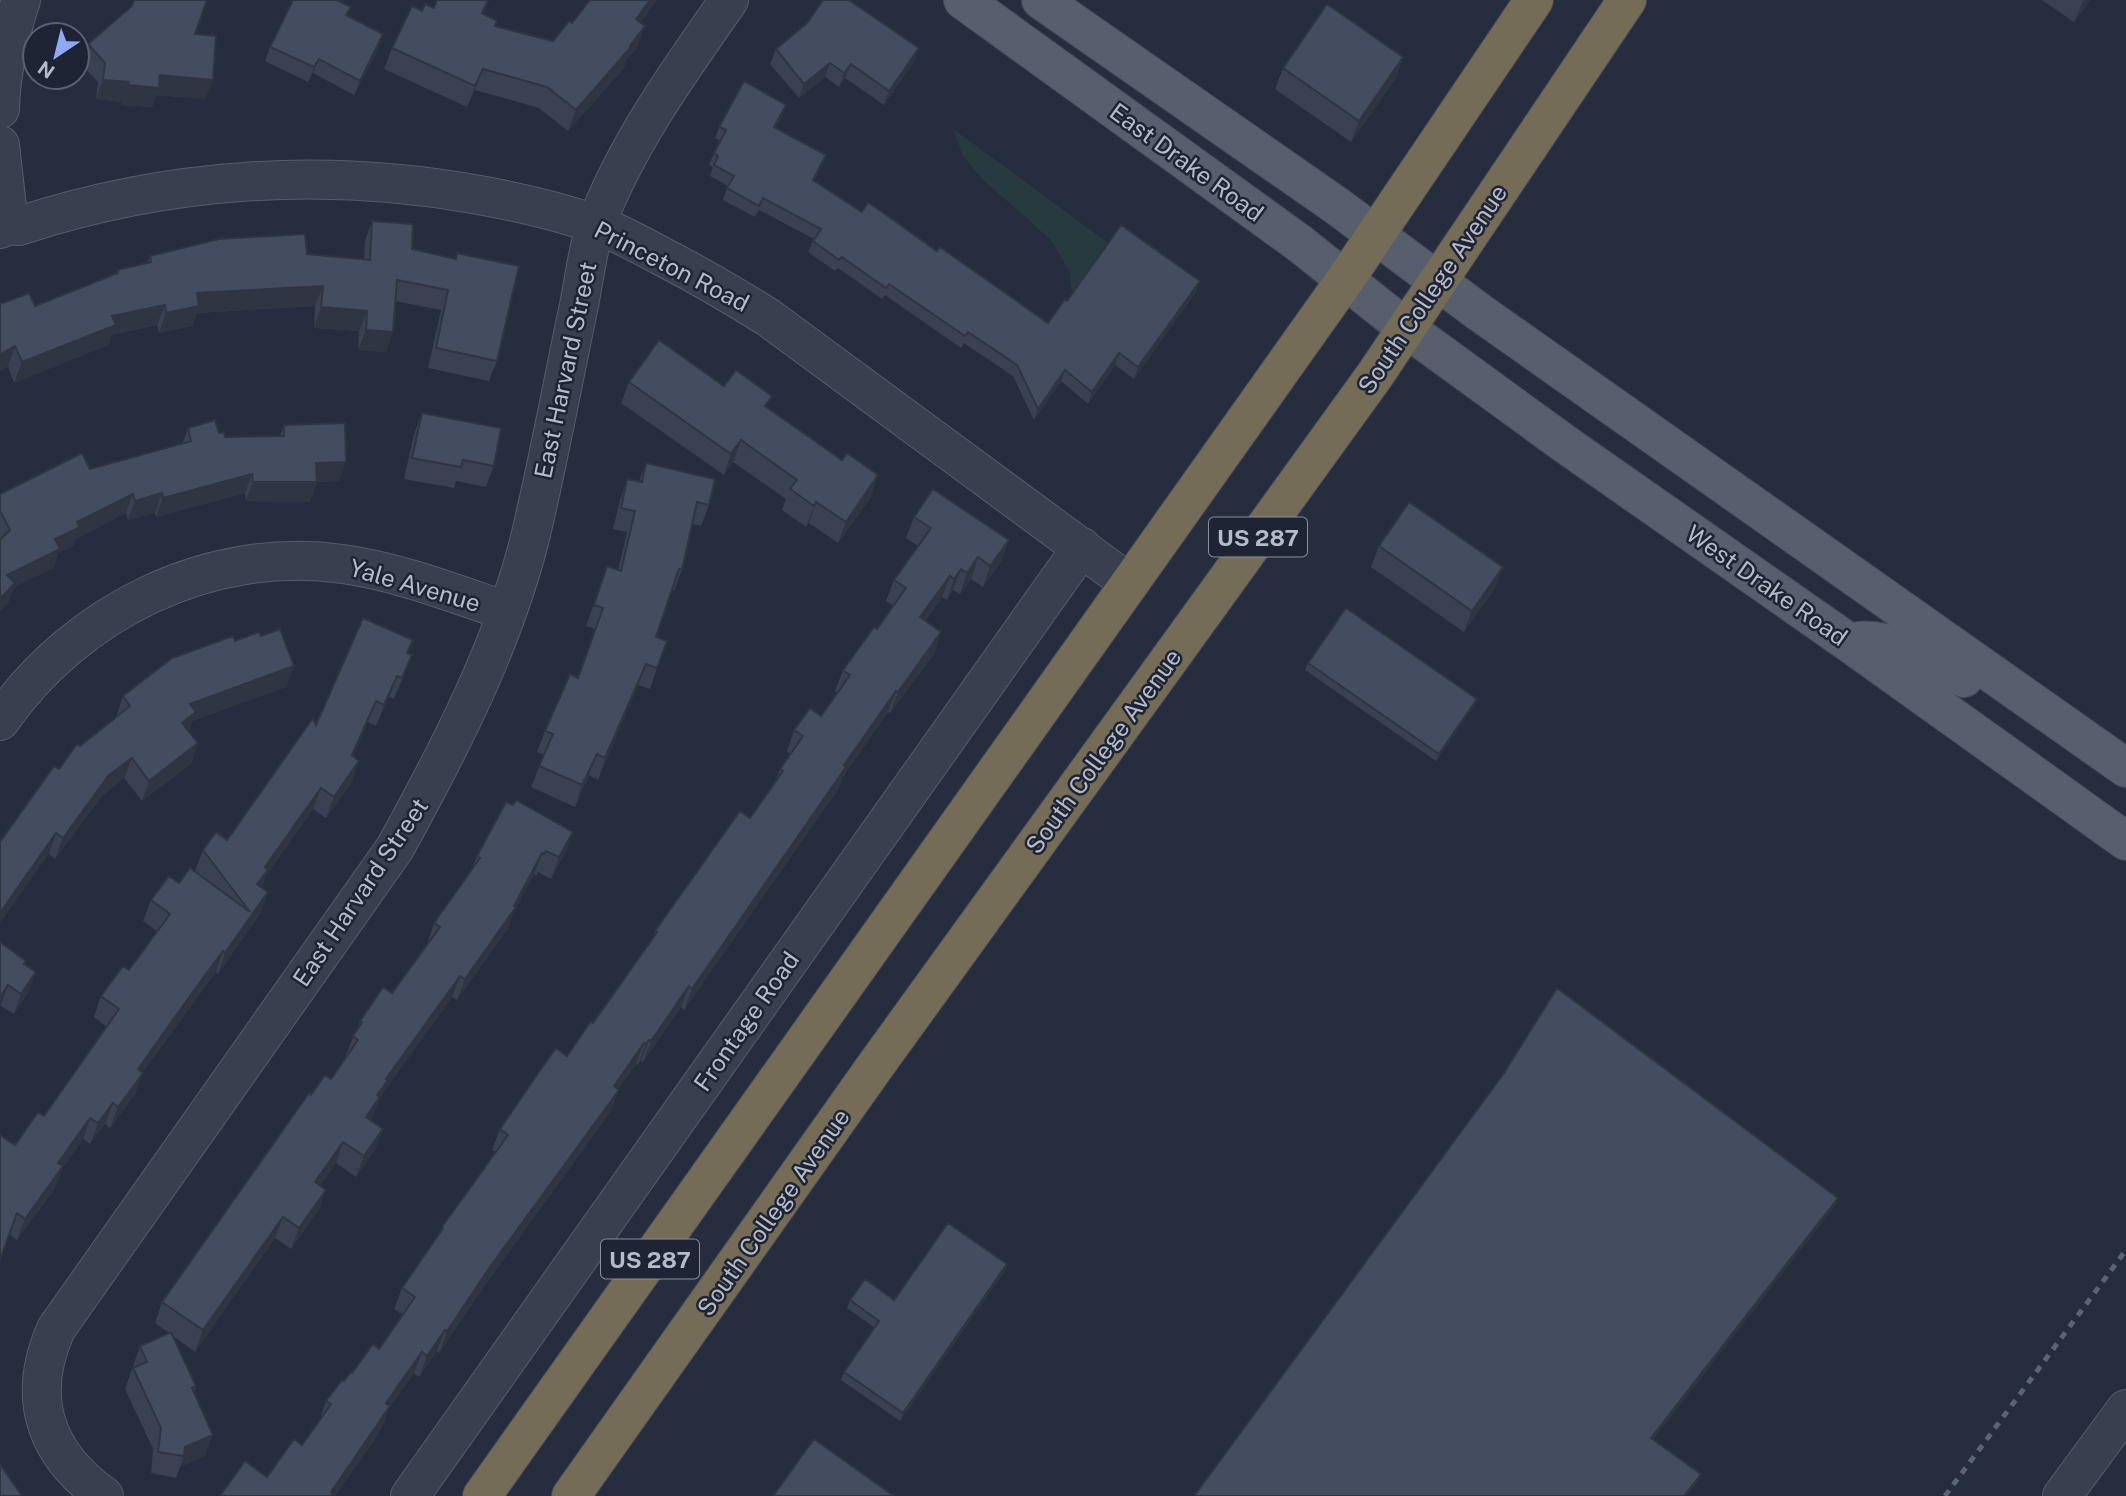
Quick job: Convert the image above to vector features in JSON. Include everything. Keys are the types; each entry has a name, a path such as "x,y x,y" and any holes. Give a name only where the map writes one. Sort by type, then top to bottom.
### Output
{"highway":[{"name":"US 287","path":"482,1496 1345,280 1534,0"},
{"name":"South College Avenue","path":"571,1496 868,1077 1407,329 1627,0"}],"main road":[{"name":"East Drake Road","path":"963,0 1299,243 1407,329"},
{"name":"East Drake Road","path":"1041,0 1375,234 1437,282"},
{"path":"1437,282 2126,768"},
{"name":"West Drake Road","path":"1407,329 2126,841"},
{"path":"1711,546 1768,569 1831,607 1853,608 1877,594"},
{"path":"1848,642 1871,639 1920,656 2029,713 2067,727"}],"street":[{"path":"0,109 1,84 10,32 21,0"},
{"name":"East Harvard Street","path":"104,1496 69,1466 54,1445 43,1415 41,1383 46,1352 56,1329 395,848 439,770 467,709 506,611 529,539 596,224 626,162 671,83 729,0"},
{"path":"0,145 4,227"},
{"name":"Princeton Road","path":"4,227 19,226 107,201 192,186 272,179 369,180 433,187 512,201 596,224 723,289 769,318 1129,583"},
{"name":"Frontage Road","path":"410,1496 1082,547"},
{"name":"Yale Avenue","path":"0,721 18,696 57,655 96,624 145,596 198,576 241,566 278,562 341,564 391,573 506,611"},
{"path":"2062,1496 2126,1409"}],"green space":[{"path":"952,128 1111,245 1073,298 1069,271 1051,240 982,179 963,156"}],"building":[{"path":"134,0 207,0 195,34 216,36 213,80 160,75 159,88 103,80 105,63 91,47 91,41 132,6"},
{"path":"293,0 337,0 351,7 346,15 383,34 360,81 319,59 314,67 270,47"},
{"path":"437,0 488,0 482,13 497,21 495,26 553,41 590,0 650,0 636,19 645,26 631,47 576,110 547,87 483,69 475,86 392,48 412,6 422,11 425,4 434,8"},
{"path":"823,0 849,0 919,48 889,91 851,64 844,73 830,63 804,84 776,49 808,22"},
{"path":"1327,4 1403,57 1359,121 1283,68"},
{"path":"744,81 786,105 774,127 826,155 813,180 862,212 868,202 937,251 940,247 1048,323 1121,225 1200,281 1138,367 1119,353 1092,392 1065,370 1038,409 1017,365 968,332 965,336 889,284 886,288 842,257 839,260 813,241 821,229 763,198 759,206 727,188 734,176 714,165 718,156 714,153 726,130 719,127"},
{"path":"372,221 413,224 412,249 456,259 457,253 519,266 497,361 436,348 448,290 397,280 393,332 366,330 367,311 321,307 323,286 197,293 199,306 166,313 165,305 112,316 116,325 22,362 15,346 0,355 0,304 29,293 35,306 118,273 117,270 151,262 150,256 219,239 305,234 307,254 370,260"},
{"path":"659,340 724,386 736,370 772,396 765,406 842,460 847,453 878,475 846,522 816,502 814,506 790,489 797,480 741,440 731,454 629,382"},
{"path":"422,413 501,428 494,466 463,460 461,467 412,458"},
{"path":"215,420 219,433 224,432 225,437 284,436 284,425 345,423 346,462 316,463 317,482 253,482 252,474 163,498 162,493 135,501 133,494 77,522 80,527 55,539 60,549 7,575 15,583 0,599 0,540 10,530 0,511 0,494 82,453 90,469 191,441 188,428"},
{"path":"646,463 715,479 709,505 697,502 682,570 679,569 656,637 667,641 657,668 646,664 605,758 597,754 582,785 539,766 553,734 545,731 570,674 578,678 603,608 594,605 607,566 621,571 635,511 621,508 627,479 642,482"},
{"path":"933,489 1009,540 990,566 978,557 967,573 961,569 954,579 950,576 920,617 941,632 844,765 846,767 692,989 689,986 651,1041 644,1043 614,1086 619,1090 492,1264 447,1331 445,1330 427,1356 422,1352 386,1403 390,1406 331,1492 331,1496 220,1496 245,1461 267,1477 294,1439 302,1445 331,1404 326,1401 342,1380 352,1373 373,1344 379,1349 415,1297 402,1288 508,1135 500,1129 541,1069 556,1048 567,1056 591,1021 593,1023 740,811 750,818 783,771 780,769 803,736 794,730 810,708 821,716 850,675 843,670 906,588 894,580 931,528 914,517"},
{"path":"1409,502 1503,567 1472,611 1379,546"},
{"path":"1346,608 1477,699 1439,754 1308,663"},
{"path":"363,618 413,640 407,653 412,655 402,678 397,676 384,705 376,701 352,755 359,761 334,797 321,788 265,867 268,870 257,884 268,892 138,1069 143,1073 118,1107 113,1103 98,1123 90,1118 58,1163 63,1166 25,1219 17,1213 0,1260 0,1135 15,1145 38,1112 44,1116 119,1009 101,996 123,966 129,970 170,914 151,900 169,876 179,883 190,868 250,912 203,850 216,832 227,840 313,718 316,725"},
{"path":"280,629 294,666 190,704 196,712 182,723 198,743 149,781 132,758 109,775 63,838 56,833 0,913 0,842 54,766 59,769 77,744 80,746 130,706 123,696 172,658 233,636 235,641 259,632 261,636"},
{"path":"516,800 573,832 559,857 546,851 542,853 514,906 516,907 465,979 460,976 386,1079 388,1080 377,1095 380,1097 366,1117 383,1129 364,1156 343,1142 315,1182 326,1190 299,1228 283,1217 203,1330 162,1302 309,1093 311,1095 325,1075 331,1079 358,1040 353,1036 362,1022 360,1021 383,987 392,993 440,927 434,923 480,858 477,856 506,802 513,805"},
{"path":"0,942 36,972 21,994 8,985 0,997"},
{"path":"1557,988 1838,1198 1651,1438 1701,1474 1684,1496 1194,1496 1504,1073"},
{"path":"948,1223 1007,1264 903,1413 844,1372 879,1321 850,1300 865,1279 894,1300"},
{"path":"171,1332 196,1386 192,1388 213,1435 185,1447 184,1456 158,1452 161,1428 133,1368 147,1362 140,1346"},
{"path":"814,1439 894,1496 773,1496"},
{"path":"0,1464 22,1496 0,1496"}],"railway":[{"path":"1945,1496 2126,1250"}]}
